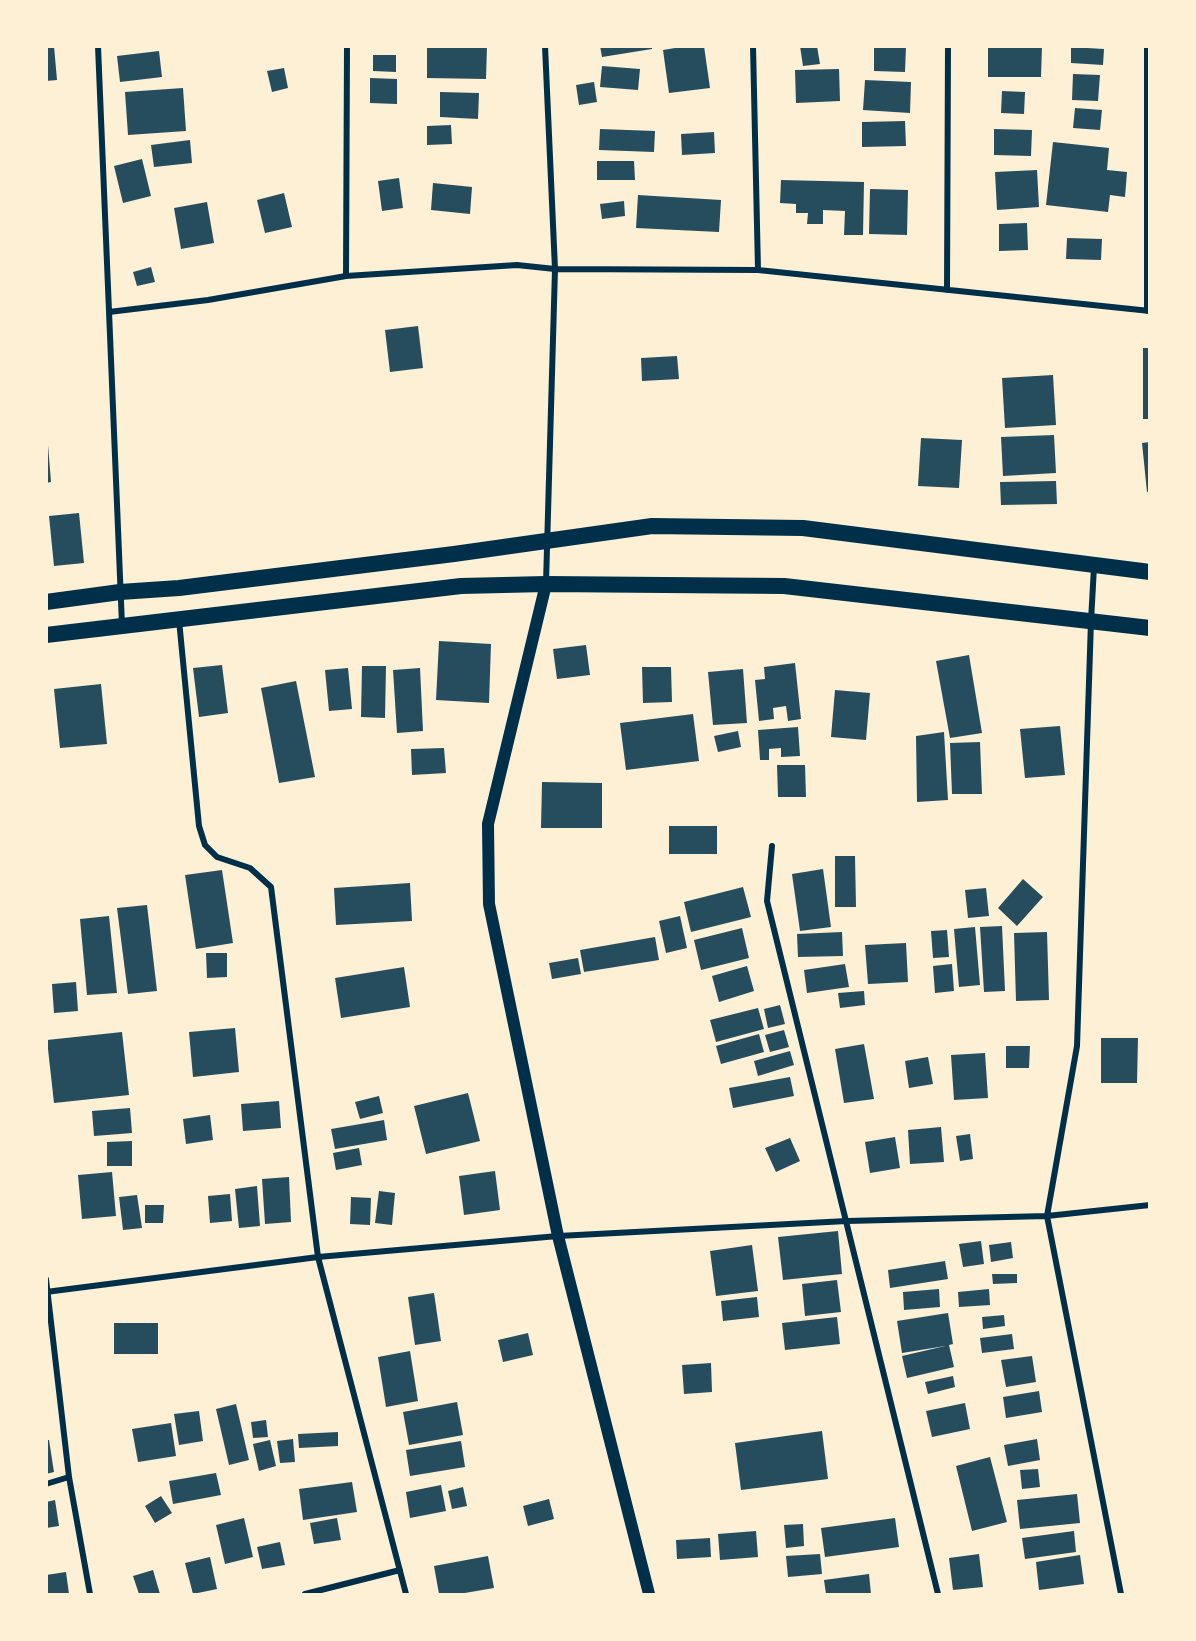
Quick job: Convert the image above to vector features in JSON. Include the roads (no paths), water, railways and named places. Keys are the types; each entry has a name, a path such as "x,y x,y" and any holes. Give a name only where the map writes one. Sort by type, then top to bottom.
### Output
{"highway":[{"path":"46,602 120,592 179,588 548,542 652,526 803,528 1149,572"},
{"path":"46,635 461,586 546,584 784,586 1149,628"}],"main road":[{"path":"546,584 488,824 491,915 558,1236 649,1594"}],"street":[{"path":"98,46 122,626"},
{"path":"346,276 347,46"},
{"path":"544,46 555,269 546,584"},
{"path":"753,46 758,270"},
{"path":"947,290 948,46"},
{"path":"109,312 208,300 346,276 517,265 555,269 758,270 1148,311 1147,46"},
{"path":"1094,566 1090,621 1077,1046 1047,1216 1121,1594"},
{"path":"179,620 199,826 205,845 217,857 250,868 271,887 318,1257 406,1594"},
{"path":"772,846 767,901 938,1594"},
{"path":"47,1292 318,1257 558,1236 847,1221 1047,1216 1149,1205"},
{"path":"46,1279 69,1477 90,1594"},
{"path":"46,1484 69,1477"},
{"path":"305,1594 400,1570"}]}
